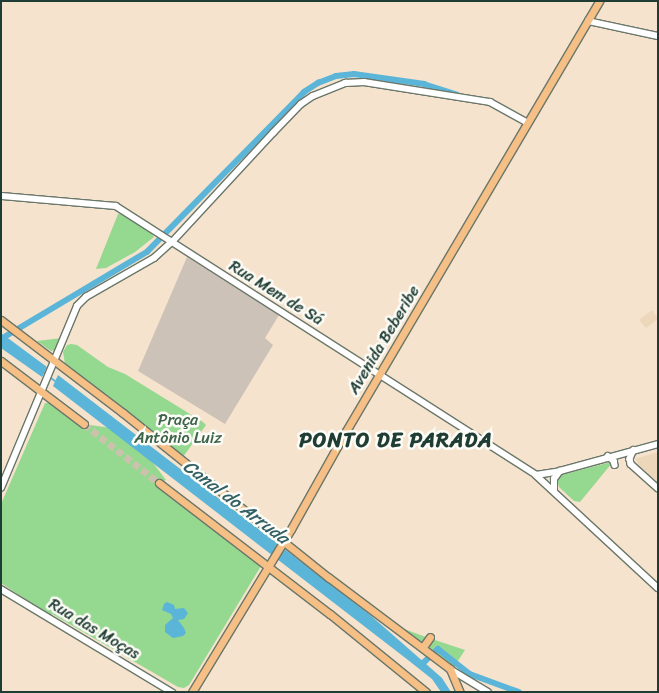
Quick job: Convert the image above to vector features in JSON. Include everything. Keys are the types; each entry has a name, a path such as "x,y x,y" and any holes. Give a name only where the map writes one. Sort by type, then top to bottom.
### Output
{"main road":[{"name":"Avenida Beberibe","path":"192,692 282,543 599,1"},
{"path":"1,320 282,543 442,662 450,669 460,692"},
{"path":"1,361 44,388 84,424"},
{"path":"159,483 269,563 426,692"},
{"path":"424,648 430,637"}],"street":[{"path":"588,21 658,36"},
{"path":"1,488 80,303 86,297 154,258 301,104 327,88 345,83 364,82 490,102 528,123"},
{"name":"Rua Mem de Sá","path":"1,196 116,206 536,474 555,494 658,588"},
{"path":"536,474 560,471 608,456 658,444"},
{"path":"634,450 630,459 631,464 658,488"},
{"path":"608,456 614,461 615,465"},
{"path":"555,494 554,480 560,471"},
{"name":"Rua das Moças","path":"1,589 172,692"},
{"path":"450,669 469,683 488,692"}],"shaded area":[{"path":"187,257 279,315 265,338 273,345 225,424 138,371"},
{"path":"652,310 658,319 646,328 639,320"},
{"path":"658,452 658,482 640,467 635,459"}],"green space":[{"path":"118,214 123,214 151,232 154,237 135,252 106,268 96,269"},
{"path":"62,338 56,350 51,351 37,341"},
{"name":"Praça Antônio Luiz","path":"67,345 77,345 108,367 125,374 206,425 183,457 65,364 63,352"},
{"path":"45,403 53,403 84,424 111,428 147,455 166,480 157,485 261,566 189,685 184,688 178,687 52,614 51,616 1,583 1,504"},
{"path":"611,462 580,502 574,501 559,487 557,480 561,475"},
{"path":"403,629 426,637 423,643"},
{"path":"432,639 465,650 454,667 429,647"}],"water":[{"path":"1,333 47,367 42,377 1,348"},
{"path":"58,375 369,614 442,678 451,692 441,692 432,679 408,660 53,386"},
{"path":"167,602 174,605 175,609 184,608 188,613 184,619 178,620 186,633 183,636 173,638 165,632 165,625 173,618 171,614 162,610"}],"waterway":[{"path":"6,336 147,252 304,92 318,83 336,76 354,74 424,84 457,95"},
{"name":"Canal do Arruda","path":"43,372 55,381"},
{"path":"421,665 438,649 470,674 519,692"}],"tunnel":[{"path":"84,424 159,483"}],"district":[{"name":"PONTO DE PARADA","path":"396,440"}]}
